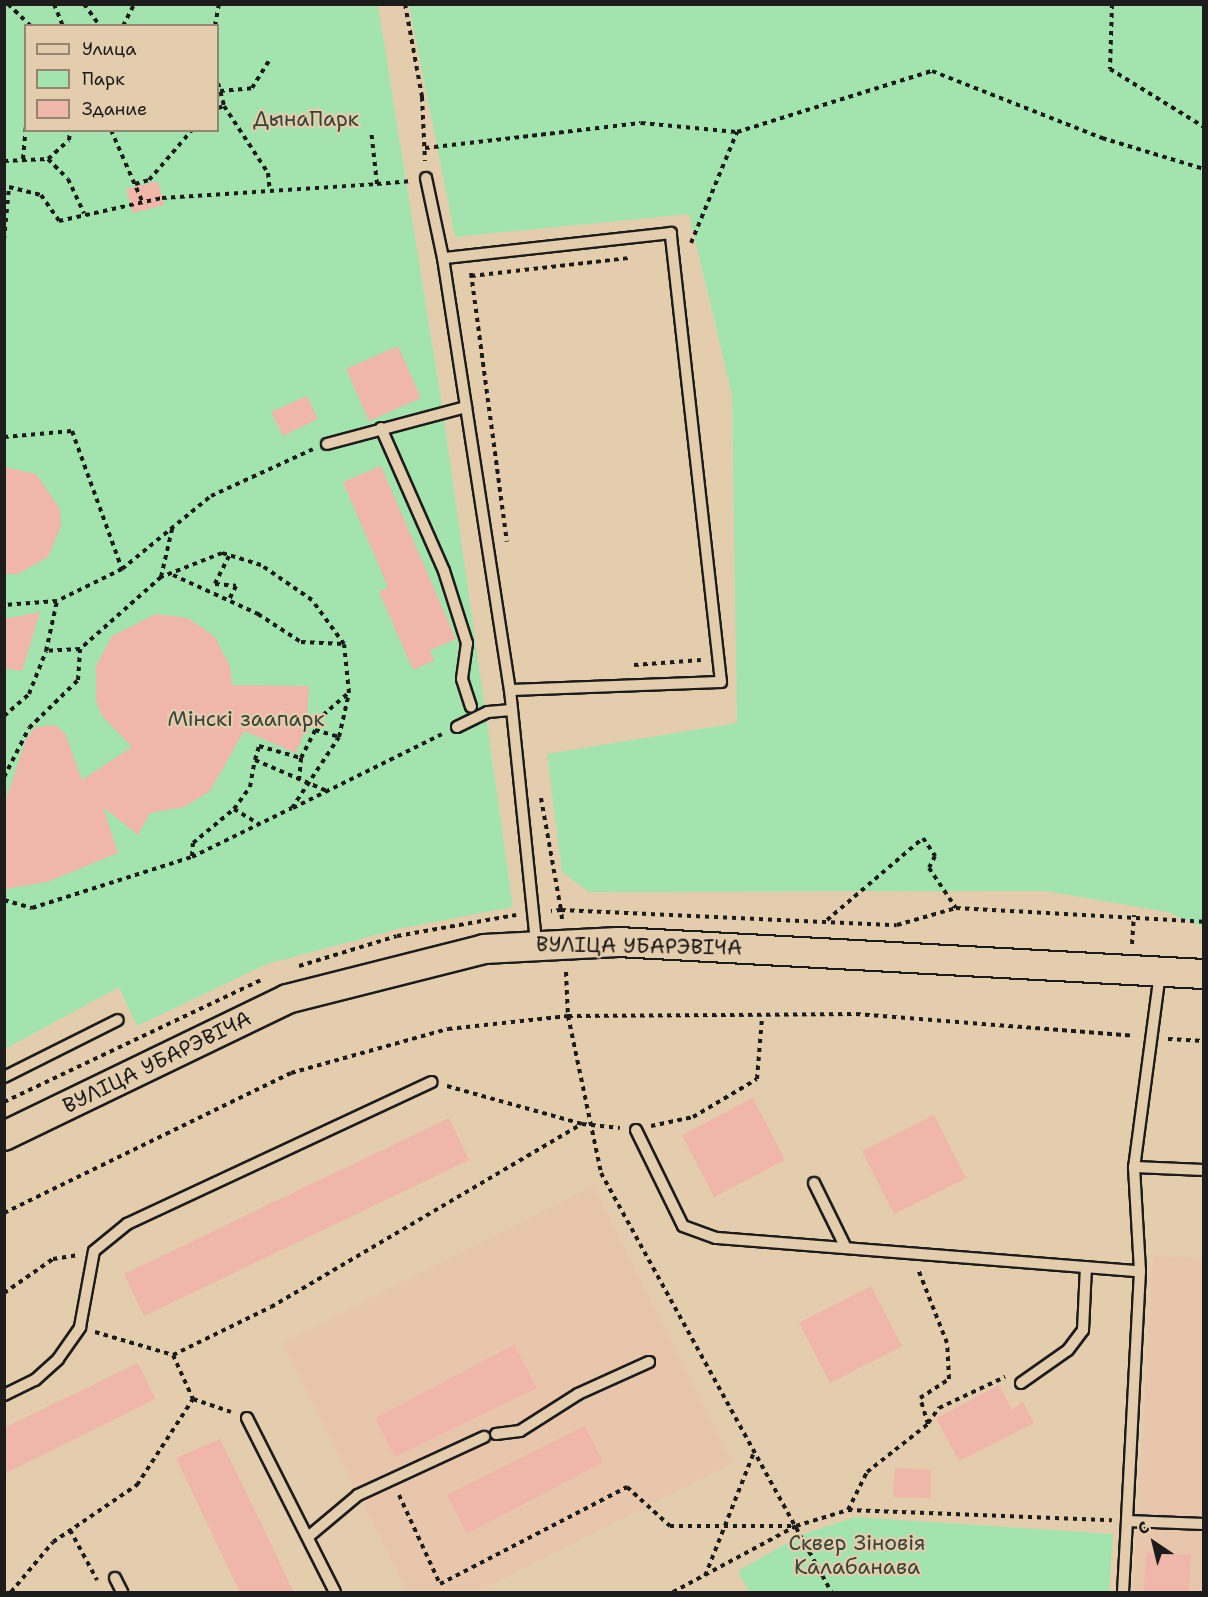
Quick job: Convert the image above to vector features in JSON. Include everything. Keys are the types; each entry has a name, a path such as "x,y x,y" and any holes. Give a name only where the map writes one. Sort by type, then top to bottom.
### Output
{"main road":[{"name":"ВУЛІЦА УБАРЭВІЧА","path":"4,1136 288,999 437,958 536,943 688,945 1203,974"}],"lane":[{"path":"426,178 443,258 510,690 536,913 536,943"},
{"path":"443,258 671,233 721,682 510,690"},
{"path":"327,444 466,407"},
{"path":"381,428 448,582 467,643 462,679 471,707"},
{"path":"457,727 488,712 511,710"},
{"path":"1123,1593 1140,1271 1134,1167 1160,973"},
{"path":"4,1077 118,1020"},
{"path":"4,1395 35,1380 80,1327 93,1251 127,1224 432,1082"},
{"path":"636,1130 683,1226 716,1238 910,1249 1140,1271"},
{"path":"1134,1167 1203,1170"},
{"path":"814,1183 844,1244"},
{"path":"1021,1383 1068,1350 1083,1330 1086,1267"},
{"path":"496,1434 520,1431 578,1394 649,1362"},
{"path":"247,1418 335,1593"},
{"path":"308,1537 358,1495 484,1437"},
{"path":"1128,1521 1203,1524"},
{"path":"115,1578 122,1593"}],"path":[{"path":"8,4 30,24"},
{"path":"54,4 62,24"},
{"path":"84,4 99,24"},
{"path":"124,24 134,4"},
{"path":"215,24 219,4"},
{"path":"4,240 9,187 41,195 59,221 142,201 377,184 426,178 425,148 405,4"},
{"path":"1112,4 1110,69 1203,127"},
{"path":"220,91 252,88 270,59"},
{"path":"425,148 641,123 737,132 932,71 1102,138 1203,169"},
{"path":"219,87 224,106 268,173 270,191"},
{"path":"219,108 224,106"},
{"path":"370,130 377,184"},
{"path":"23,159 25,132"},
{"path":"4,161 48,159 69,140 70,132"},
{"path":"112,132 142,201"},
{"path":"135,184 149,180 190,132"},
{"path":"689,247 737,132"},
{"path":"48,159 68,179 84,214"},
{"path":"471,276 672,250"},
{"path":"470,254 471,276 508,545"},
{"path":"4,437 72,431 122,569"},
{"path":"4,605 57,601 122,569 211,496 327,444"},
{"path":"160,577 173,525"},
{"path":"46,651 80,649 160,577 222,553 261,565 312,600 344,644 349,693 339,736 292,808"},
{"path":"229,556 215,584 236,586 229,601"},
{"path":"172,574 229,601 300,642 344,644"},
{"path":"4,716 29,694 46,651 57,601"},
{"path":"4,777 29,728 78,680 80,649"},
{"path":"299,780 301,758 315,730 349,693"},
{"path":"4,900 32,908 192,857 457,727"},
{"path":"315,730 339,736"},
{"path":"192,857 193,843 234,809 250,787 259,746 301,758"},
{"path":"255,760 327,791"},
{"path":"538,784 562,920"},
{"path":"234,809 260,824"},
{"path":"826,921 923,838 935,856 929,868 956,908"},
{"path":"294,968 397,936 561,910 897,925 956,908 1203,922"},
{"path":"565,968 567,1016 601,1173 831,1593"},
{"path":"4,1102 265,978"},
{"path":"4,1213 291,1073 448,1029 567,1016 762,1018 856,1014 1203,1041"},
{"path":"432,1082 582,1124 636,1130 693,1117 758,1079 762,1018"},
{"path":"80,1327 173,1355 271,1307 582,1124"},
{"path":"910,1249 947,1343 949,1379 920,1398 928,1424"},
{"path":"4,1293 52,1259 93,1251"},
{"path":"173,1355 193,1399 247,1418"},
{"path":"848,1510 867,1472 928,1424 939,1408 1010,1374 1021,1383"},
{"path":"11,1593 52,1542 137,1485 193,1399"},
{"path":"705,1576 721,1526 754,1452"},
{"path":"391,1479 440,1584 627,1487 670,1526 796,1526"},
{"path":"673,1593 796,1526 848,1510 1128,1521"},
{"path":"70,1530 100,1586 115,1578"}],"shaded area":[{"path":"594,1186 733,1463 476,1592 407,1592 282,1343"},
{"path":"1153,1256 1203,1258 1203,1592 1133,1592"}],"green space":[{"name":"Мінскі заапарк","path":"5,5 378,5 443,412 513,907 398,929 267,964 137,1026 119,987 5,1049"},
{"path":"409,5 1203,5 1203,927 1167,912 1046,891 589,892 562,872 547,754 737,723 732,395 689,214 455,237"},
{"name":"Сквер Зіновія Калабанава","path":"855,1517 1113,1534 1109,1592 749,1592 738,1571 801,1535"}],"building":[{"path":"158,181 164,205 133,213 126,189"},
{"path":"398,346 421,398 369,421 346,369"},
{"path":"307,396 318,419 283,436 271,412"},
{"path":"381,466 456,639 430,650 434,661 413,670 379,592 388,587 343,482"},
{"path":"4,467 36,474 60,509 61,526 48,557 18,574 4,574"},
{"path":"40,612 22,671 4,668 4,619"},
{"path":"156,614 188,618 215,637 230,666 232,685 309,686 307,724 296,753 244,731 210,791 184,807 150,813 138,835 103,807 118,853 47,882 4,889 4,805 26,740 35,727 55,725 65,733 82,780 132,747 102,716 96,700 96,666 112,636"},
{"path":"753,1098 785,1160 714,1197 682,1135"},
{"path":"934,1115 966,1178 894,1214 862,1151"},
{"path":"449,1118 469,1160 144,1316 124,1274"},
{"path":"871,1286 902,1346 830,1383 799,1323"},
{"path":"514,1345 537,1388 395,1457 375,1418"},
{"path":"138,1363 155,1399 4,1474 4,1428"},
{"path":"999,1385 1012,1410 1023,1402 1034,1423 959,1461 936,1418"},
{"path":"585,1426 603,1462 467,1534 447,1495"},
{"path":"220,1439 294,1593 240,1593 176,1458"},
{"path":"895,1468 931,1470 931,1498 893,1497"},
{"path":"1146,1553 1191,1555 1189,1593 1144,1593"}],"park label":[{"name":"ДынаПарк","path":"306,119"}]}
